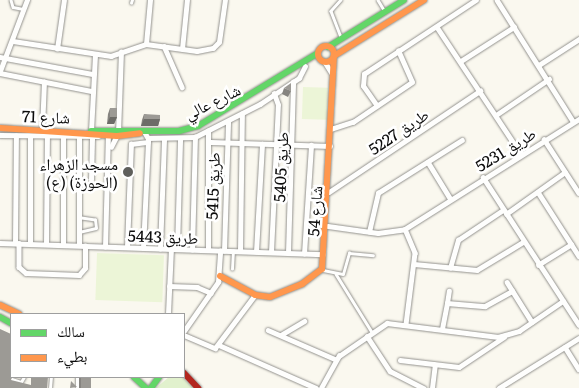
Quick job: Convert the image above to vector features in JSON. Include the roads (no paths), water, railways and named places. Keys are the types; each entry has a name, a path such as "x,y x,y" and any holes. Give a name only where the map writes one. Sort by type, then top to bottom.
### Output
{"street":[{"path":"27,0 9,57 0,72 92,91"},
{"path":"57,49 64,0"},
{"path":"146,44 150,0"},
{"path":"182,49 187,0"},
{"path":"13,41 95,55 121,52 146,44 197,51 217,45 224,0"},
{"path":"404,0 384,11 343,40 328,47 334,56 424,0"},
{"path":"377,106 362,77 476,0"},
{"path":"496,0 549,79 573,121"},
{"path":"437,26 521,154"},
{"path":"461,61 514,27"},
{"path":"539,65 579,39"},
{"path":"164,46 182,87"},
{"name":"شارع عالي","path":"92,135 107,132 144,132 198,126 328,47"},
{"path":"331,128 353,122 412,82 398,51"},
{"path":"110,148 118,133 121,52"},
{"path":"318,53 334,79"},
{"path":"91,180 92,91 95,55"},
{"path":"0,56 93,74"},
{"name":"شارع عالي","path":"284,75 334,56"},
{"name":"شارع 54","path":"322,269 328,226 330,192 334,56"},
{"path":"127,247 131,144 148,140 180,140 196,137 228,122 293,82 305,66"},
{"path":"496,115 549,79"},
{"path":"42,129 44,82"},
{"name":"طريق 5405","path":"288,253 293,144 293,82"},
{"name":"طريق 5227","path":"330,192 480,91"},
{"path":"272,252 277,144 274,94"},
{"path":"240,251 244,143 242,114"},
{"name":"طريق 5231","path":"328,226 369,232 405,229 450,198 579,119"},
{"name":"طريق 5415","path":"185,330 211,293 220,276 228,122"},
{"name":"شارع 71","path":"0,128 82,131 92,135"},
{"path":"79,246 78,138 82,131"},
{"path":"208,131 211,142 208,250"},
{"path":"105,246 110,148 107,132"},
{"path":"143,248 148,140 144,132"},
{"path":"0,136 78,138 92,135"},
{"path":"16,136 19,267 26,273 79,275 85,268 85,246"},
{"path":"30,137 30,244"},
{"path":"46,244 47,137"},
{"path":"192,250 196,137"},
{"path":"63,138 63,245"},
{"path":"544,139 579,193"},
{"path":"160,249 164,140"},
{"path":"177,249 180,140"},
{"name":"طريق 5231","path":"369,232 376,196 462,140"},
{"path":"211,142 331,146"},
{"path":"256,252 262,144"},
{"path":"304,254 311,145"},
{"path":"428,162 450,198"},
{"path":"450,268 458,240 538,192 566,172"},
{"path":"483,178 538,265 579,325"},
{"path":"538,192 579,256"},
{"path":"405,229 413,242 414,264 406,324"},
{"name":"طريق 5443","path":"0,242 325,254"},
{"path":"414,264 482,269 523,242"},
{"path":"538,265 571,244"},
{"path":"168,313 171,249"},
{"path":"220,276 255,295 278,295 322,269"},
{"path":"507,282 532,322"},
{"path":"169,286 197,287 211,293"},
{"path":"442,329 449,291"},
{"path":"447,303 485,306 512,291"},
{"path":"185,336 210,349 219,345 255,295"},
{"path":"400,360 435,365 464,365 505,336 532,322 563,302"},
{"path":"0,305 17,313"},
{"path":"281,335 304,321"},
{"path":"321,388 335,359 387,323 505,336"},
{"path":"268,330 335,359"},
{"path":"366,336 390,371 424,388"},
{"path":"500,388 579,338"},
{"path":"219,345 316,388"},
{"path":"565,346 579,369"},
{"path":"432,388 435,365"},
{"path":"185,374 198,388"},
{"path":"135,378 146,388"}],"lane":[{"path":"11,0 13,7 23,9"},
{"path":"341,0 331,17 343,40"},
{"path":"378,0 384,11"},
{"path":"79,218 95,220 96,228 79,232"},
{"path":"232,269 233,251"},
{"path":"322,269 336,274 344,274 350,252 373,255"},
{"path":"336,274 372,332"},
{"path":"12,379 21,382 23,378"}],"place":[{"name":"مسجد الزهراء (ع) (الحوزة)","path":"128,172"}]}
